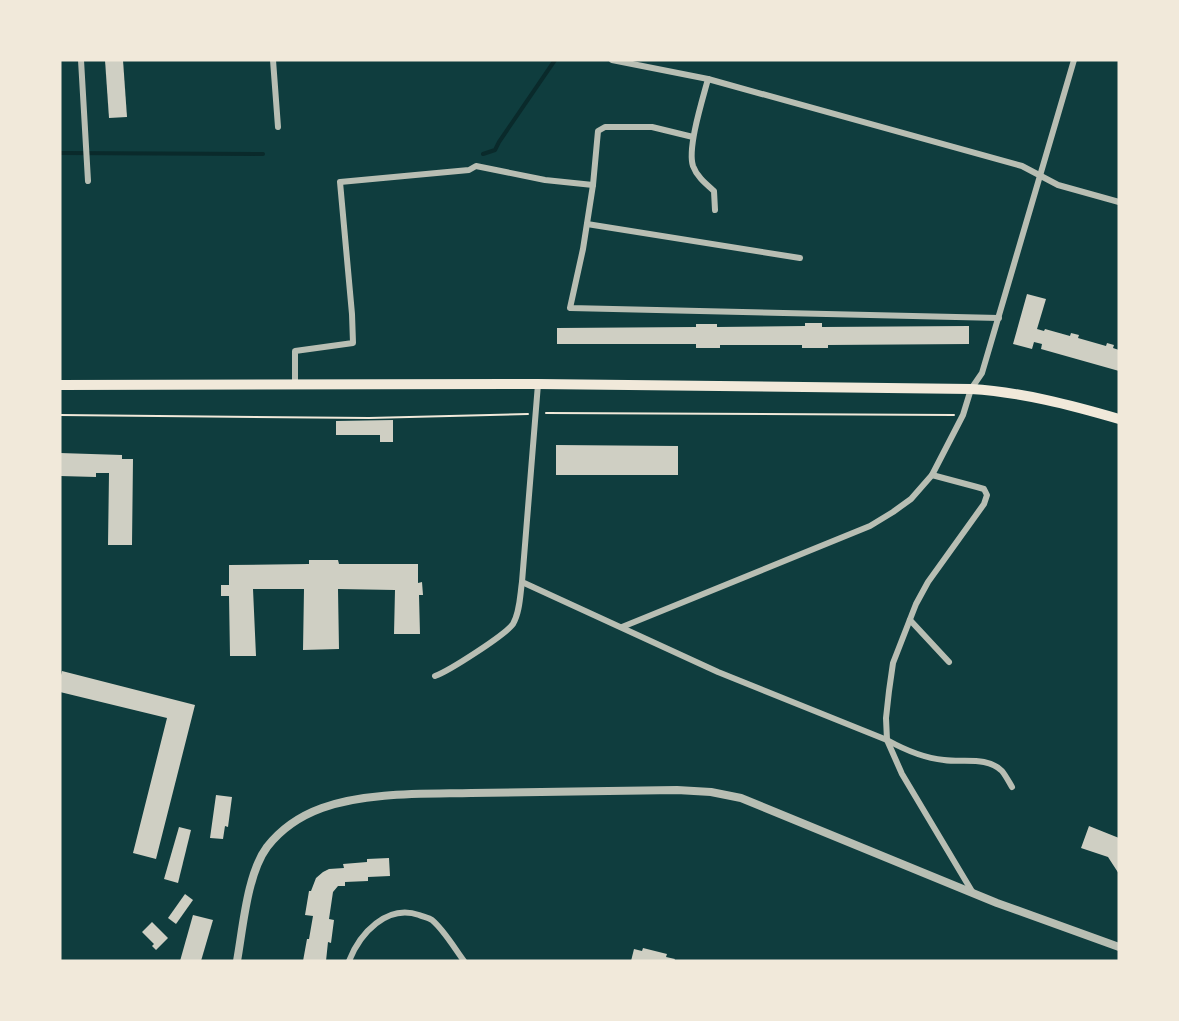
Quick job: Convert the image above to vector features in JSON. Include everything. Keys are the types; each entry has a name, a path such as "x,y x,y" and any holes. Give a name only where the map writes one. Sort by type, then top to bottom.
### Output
{"highway":[{"path":"60,385 538,384 971,389 1023,395 1119,419"}],"street":[{"path":"81,60 88,181"},
{"path":"273,60 278,127"},
{"path":"612,60 708,79 1022,166 1058,185 1119,202"},
{"path":"622,627 870,526 910,499 932,475 963,415 971,389 982,373 1074,60"},
{"path":"708,79 693,137 692,165 700,178 714,191 715,210"},
{"path":"693,137 652,127 605,127 598,131 587,224 570,308 999,318"},
{"path":"295,385 295,351 353,343 340,182 469,170 476,166 545,180 593,185"},
{"path":"587,224 800,258"},
{"path":"435,676 445,672 507,630 517,613 522,582 538,384"},
{"path":"932,475 984,489 987,495 976,516 928,582 902,637 893,663 886,718 887,741 902,774 973,893"},
{"path":"522,582 718,672 911,753 944,760 981,761 992,764 1003,772 1012,787"},
{"path":"910,620 949,662"},
{"path":"237,961 253,873 266,849 297,819 321,808 348,801 400,795 677,790 711,792 741,798 973,893 1119,947"},
{"path":"349,961 355,946 381,919 399,912 411,912 431,919 464,961"}],"path":[{"path":"541,413 963,415"},
{"path":"60,415 369,418 529,414"}],"building":[{"path":"105,60 123,60 127,117 109,118"},
{"path":"1027,294 1046,299 1037,329 1070,336 1071,333 1079,335 1078,338 1106,346 1107,343 1114,345 1113,348 1119,350 1119,371 1041,349 1042,344 1034,342 1032,349 1013,344"},
{"path":"805,323 822,323 822,327 969,326 969,344 828,345 828,348 802,348 802,345 720,345 720,348 696,348 696,344 557,344 557,328 696,327 696,324 717,324 717,327 805,326"},
{"path":"393,420 393,442 380,442 380,435 336,435 336,421"},
{"path":"556,445 678,446 678,475 556,475"},
{"path":"60,453 122,455 122,459 133,459 132,545 108,545 109,473 96,473 96,477 60,476"},
{"path":"309,560 338,560 339,564 418,564 418,583 422,582 423,595 419,595 420,634 394,634 395,590 338,589 339,649 303,650 304,589 253,589 256,656 230,656 229,596 221,596 221,585 229,585 229,565 309,564"},
{"path":"62,671 195,705 156,859 133,853 167,718 60,692"},
{"path":"216,795 232,797 228,827 225,826 223,839 210,838"},
{"path":"1089,826 1119,838 1119,874 1108,857 1081,848"},
{"path":"179,827 191,830 178,883 164,879"},
{"path":"389,858 390,876 368,877 368,881 345,882 345,886 338,886 333,892 329,919 334,920 326,961 303,961 313,916 305,915 309,891 316,878 329,869 344,868 343,864 367,862 367,859"},
{"path":"185,894 193,900 176,924 168,918"},
{"path":"193,915 213,920 201,961 180,961"},
{"path":"152,922 168,938 156,950 152,946 154,944 142,932"},
{"path":"643,948 667,954 666,957 675,959 674,961 631,961 634,949 642,951"}],"waterway":[{"path":"483,154 495,150 555,60"},
{"path":"60,153 263,154"}]}
